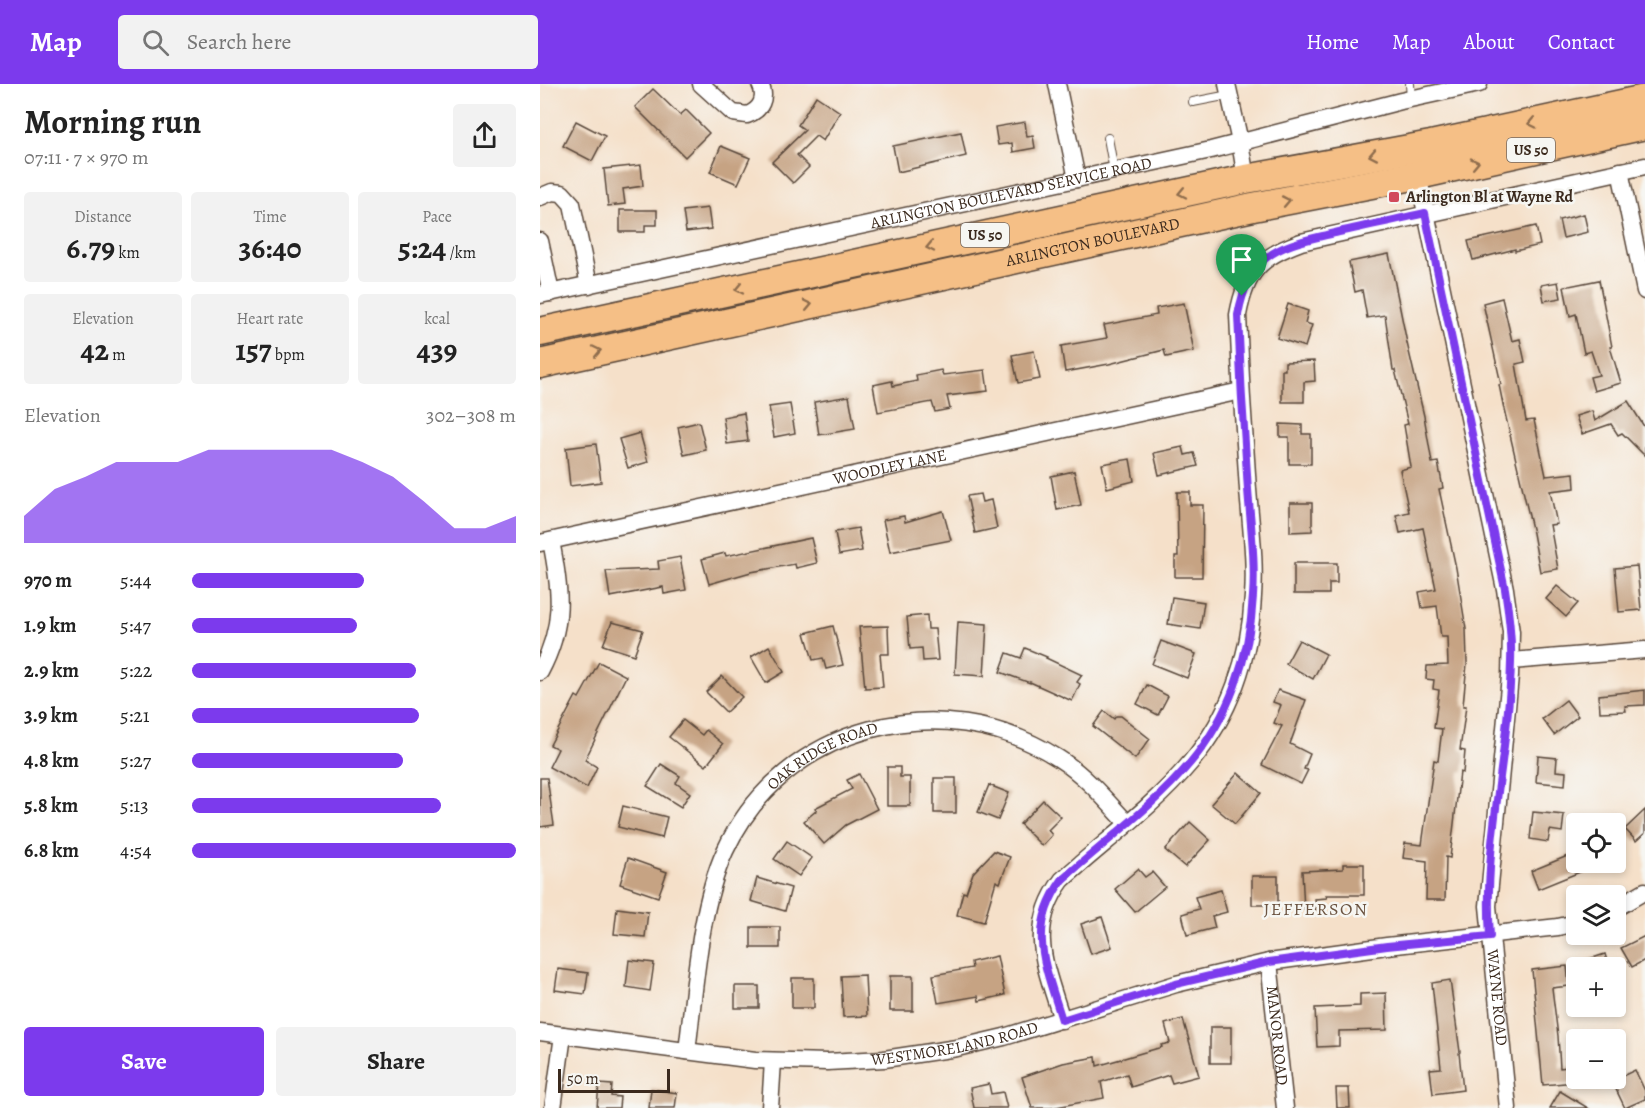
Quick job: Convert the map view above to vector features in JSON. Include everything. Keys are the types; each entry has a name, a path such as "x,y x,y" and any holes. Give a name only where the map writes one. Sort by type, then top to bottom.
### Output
{"highway":[{"name":"ARLINGTON BOULEVARD","path":"540,332 1246,179 1431,144 1645,99"},
{"name":"ARLINGTON BOULEVARD","path":"540,364 1205,218 1418,175 1645,125"},
{"path":"1205,218 1240,197 1246,188 1246,179"}],"street":[{"path":"701,84 733,113 747,116 759,109 763,100 764,93 760,84"},
{"path":"1057,84 1077,179"},
{"name":"ARLINGTON BOULEVARD SERVICE ROAD","path":"545,294 1240,142 1410,92 1479,84"},
{"path":"1228,89 1246,179"},
{"path":"1418,175 1431,144"},
{"path":"1062,1020 1041,946 1041,928 1045,910 1053,893 1062,880 1167,788 1191,762 1212,734 1239,676 1247,643 1253,596 1238,315 1249,279 1266,258 1276,251 1301,242 1645,166"},
{"path":"1620,171 1645,291"},
{"name":"WAYNE ROAD","path":"1418,175 1505,589 1511,632 1511,661 1488,906 1508,1108"},
{"path":"540,197 552,192 562,193 572,204 589,285"},
{"path":"540,242 545,294"},
{"name":"WOODLEY LANE","path":"546,542 1241,391"},
{"path":"540,672 552,646 558,625 560,598 559,578 546,542"},
{"path":"1511,661 1645,650"},
{"name":"OAK RIDGE ROAD","path":"687,1051 709,896 726,849 738,826 756,802 795,765 830,743 876,727 904,722 936,720 968,723 995,729 1033,744 1058,758 1102,795 1127,823"},
{"path":"1626,902 1645,891"},
{"name":"WESTMORELAND ROAD","path":"540,1032 773,1061 827,1062 905,1056 967,1046 1062,1020 1176,984 1269,962 1566,925"},
{"name":"MANOR ROAD","path":"1269,962 1285,1108"},
{"path":"553,1108 563,1035"},
{"path":"770,1108 773,1061"}],"lane":[{"path":"1193,102 1228,89"},
{"path":"1108,138 1114,171"}],"building":[{"path":"653,89 680,115 686,110 709,133 685,157 635,107"},
{"path":"816,96 840,112 823,141 816,136 797,155 809,167 793,183 772,162 805,130 798,125"},
{"path":"576,121 605,136 592,161 563,146"},
{"path":"1025,122 1027,137 1033,136 1035,148 1013,152 1012,143 998,145 995,127"},
{"path":"961,132 966,156 898,172 893,146"},
{"path":"721,146 750,158 738,184 710,172"},
{"path":"641,165 643,186 623,189 625,204 608,206 604,169"},
{"path":"708,208 711,229 686,232 683,211"},
{"path":"620,210 657,210 657,225 645,225 645,232 620,232"},
{"path":"1584,214 1588,232 1563,238 1559,220"},
{"path":"1536,226 1540,245 1473,260 1468,241"},
{"path":"1389,254 1432,463 1438,462 1443,488 1439,489 1466,629 1467,663 1463,706 1466,706 1460,750 1465,751 1463,773 1460,772 1450,858 1446,857 1445,900 1426,900 1427,861 1403,858 1405,843 1422,845 1434,760 1438,761 1442,729 1434,728 1439,690 1433,689 1434,680 1426,679 1427,666 1448,665 1447,637 1441,637 1437,606 1422,608 1419,592 1436,589 1423,528 1400,533 1396,515 1409,512 1400,470 1411,467 1404,425 1408,424 1395,370 1393,370 1385,315 1367,318 1362,290 1355,292 1349,262"},
{"path":"1599,280 1612,347 1610,347 1621,383 1594,391 1590,377 1599,375 1591,351 1584,353 1576,314 1570,316 1564,287"},
{"path":"1558,282 1561,298 1544,301 1541,285"},
{"path":"1502,298 1512,341 1520,339 1525,362 1516,364 1526,421 1534,420 1546,476 1574,473 1575,488 1550,491 1557,524 1550,525 1558,569 1540,572 1499,385 1501,384 1483,303"},
{"path":"1184,303 1194,351 1166,357 1164,350 1065,372 1061,346 1107,338 1104,325 1157,315 1156,308"},
{"path":"1288,304 1308,311 1305,323 1312,325 1305,347 1277,338"},
{"path":"1034,351 1040,379 1018,383 1012,355"},
{"path":"1314,361 1315,381 1304,382 1304,402 1282,402 1282,370 1285,370 1285,362"},
{"path":"941,370 943,375 985,370 988,391 947,396 950,409 935,412 932,402 878,412 873,385 892,381 893,386 917,381 916,375"},
{"path":"849,396 855,429 819,435 814,402"},
{"path":"1628,401 1645,428 1645,456 1622,433 1618,435 1611,424 1582,434 1576,416 1592,411 1595,421"},
{"path":"790,404 795,433 774,437 769,407"},
{"path":"744,413 748,441 727,444 723,417"},
{"path":"699,422 706,450 684,455 678,427"},
{"path":"1280,424 1302,425 1302,434 1311,434 1311,464 1289,464 1289,437 1280,437"},
{"path":"640,433 648,462 628,468 619,439"},
{"path":"596,444 601,482 570,486 566,448"},
{"path":"1183,447 1185,455 1194,453 1198,466 1159,475 1154,453"},
{"path":"1130,459 1134,481 1107,488 1102,464"},
{"path":"1074,471 1081,505 1057,510 1051,476"},
{"path":"1177,492 1190,492 1190,505 1203,505 1202,577 1175,577 1175,556 1178,556"},
{"path":"980,494 982,502 991,500 997,528 975,533 967,496"},
{"path":"1290,503 1312,503 1312,531 1290,532"},
{"path":"943,511 951,540 890,552 883,520 904,516 905,522"},
{"path":"858,528 862,551 839,555 835,532"},
{"path":"811,538 817,563 796,568 795,564 751,572 709,584 702,559"},
{"path":"680,557 686,590 664,594 663,587 610,597 606,571 659,569 658,561"},
{"path":"1294,563 1337,563 1337,583 1329,583 1329,594 1294,594"},
{"path":"1637,566 1641,610 1619,612 1615,568"},
{"path":"1557,586 1578,603 1566,617 1546,599"},
{"path":"1172,597 1204,602 1200,629 1168,624"},
{"path":"927,615 928,629 935,629 938,660 923,661 922,648 910,649 907,617"},
{"path":"612,622 643,630 634,655 603,645"},
{"path":"958,622 987,624 984,676 955,674"},
{"path":"833,626 843,665 826,669 823,658 813,660 805,633"},
{"path":"888,626 889,654 880,654 883,687 865,688 859,627"},
{"path":"1299,640 1326,654 1313,679 1286,664"},
{"path":"1161,641 1196,654 1187,678 1152,664"},
{"path":"769,646 784,672 766,683 751,657"},
{"path":"1025,648 1082,675 1077,682 1080,684 1072,701 1030,682 1000,672 1007,653 1021,658"},
{"path":"599,662 626,676 585,760 597,767 587,788 549,767 558,749 550,745 576,696 579,698"},
{"path":"722,676 742,697 726,712 706,692"},
{"path":"1147,685 1168,696 1158,715 1137,704"},
{"path":"1278,690 1306,700 1290,744 1310,754 1304,769 1308,770 1301,784 1262,765 1282,726 1274,723 1281,705 1273,702"},
{"path":"1645,690 1645,705 1625,706 1626,711 1600,712 1599,695"},
{"path":"1566,700 1578,716 1554,735 1542,719"},
{"path":"1104,711 1114,719 1116,716 1121,716 1150,739 1135,759 1093,726"},
{"path":"683,720 702,735 706,730 723,744 706,766 669,737"},
{"path":"1538,756 1557,758 1556,771 1566,772 1565,785 1536,782"},
{"path":"661,764 680,776 676,783 690,793 681,807 647,786"},
{"path":"887,767 900,767 900,777 910,777 910,806 887,806"},
{"path":"1238,773 1261,793 1235,824 1211,804"},
{"path":"859,774 877,809 846,825 824,844 804,821 817,810 815,808 852,789 847,780"},
{"path":"540,778 547,778 554,825 540,827"},
{"path":"934,778 956,778 956,813 934,813"},
{"path":"989,785 1009,793 998,820 978,812"},
{"path":"1043,800 1061,817 1048,830 1052,835 1042,846 1020,824"},
{"path":"623,806 667,817 662,838 618,827"},
{"path":"1645,810 1645,833 1636,841 1626,828"},
{"path":"1533,812 1564,815 1562,832 1550,830 1548,842 1530,839"},
{"path":"1190,822 1210,840 1185,867 1165,850"},
{"path":"787,841 812,858 799,876 774,859"},
{"path":"994,851 1010,857 1000,883 996,881 984,922 957,915 963,892 966,893 973,873"},
{"path":"1566,857 1566,873 1577,873 1538,889 1531,871"},
{"path":"628,858 667,872 658,897 620,884"},
{"path":"1343,864 1364,864 1364,895 1326,895 1327,898 1315,899 1316,910 1304,910 1302,871 1343,869"},
{"path":"1138,869 1145,877 1152,872 1165,887 1135,912 1115,889"},
{"path":"1252,876 1278,876 1278,905 1252,905"},
{"path":"757,878 791,888 785,911 751,901"},
{"path":"1221,890 1227,912 1212,916 1215,928 1187,935 1182,914 1199,909 1195,897"},
{"path":"617,908 648,912 645,937 614,934"},
{"path":"1102,917 1112,947 1091,954 1081,924"},
{"path":"751,927 780,927 780,948 751,948"},
{"path":"1645,936 1645,960 1632,967 1621,948"},
{"path":"997,956 1005,995 979,1001 978,996 938,1003 933,975 972,968 971,962"},
{"path":"629,960 654,963 650,991 626,987"},
{"path":"1566,966 1566,986 1552,988 1560,1068 1566,1067 1566,1083 1543,1085 1532,970"},
{"path":"558,969 588,973 585,994 555,990"},
{"path":"865,975 867,1016 843,1017 841,976"},
{"path":"890,976 913,976 913,1011 890,1011"},
{"path":"792,978 814,978 814,1008 792,1008"},
{"path":"1450,980 1463,1090 1433,1094 1430,1069 1441,1068 1432,983"},
{"path":"735,986 759,986 759,1008 735,1008"},
{"path":"1386,993 1387,1030 1339,1031 1339,1046 1317,1047 1315,1008 1360,1006 1360,994"},
{"path":"1183,1019 1199,1076 1172,1083 1169,1075 1131,1087 1127,1074 1101,1082 1104,1098 1051,1108 1032,1108 1022,1077 1063,1063 1096,1057 1097,1066 1162,1047 1161,1045 1170,1043 1165,1024"},
{"path":"1210,1027 1231,1027 1231,1063 1210,1063"},
{"path":"1635,1070 1645,1091 1645,1099 1625,1108 1616,1089 1626,1089 1626,1074"},
{"path":"599,1084 612,1085 611,1096 620,1097 619,1108 597,1108"},
{"path":"989,1084 991,1094 1003,1092 1007,1108 974,1108 970,1088"},
{"path":"1336,1088 1349,1088 1350,1108 1337,1108"},
{"path":"651,1089 677,1093 675,1108 649,1108"},
{"path":"1560,1091 1588,1108 1550,1108"}],"place":[{"name":"Arlington Bl at Wayne Rd","path":"1394,197"}],"district":[{"name":"JEFFERSON","path":"1316,909"}],"route":[{"path":"1425,213 1505,589 1511,632 1510,676 1490,872 1488,906 1490,936 1315,954 1269,962 1204,976 1062,1020 1041,946 1041,928 1045,910 1053,893 1062,880 1167,788 1191,762 1212,734 1239,676 1247,643 1253,596 1238,315 1242,296 1257,267 1276,251 1301,242 1425,213"}]}
